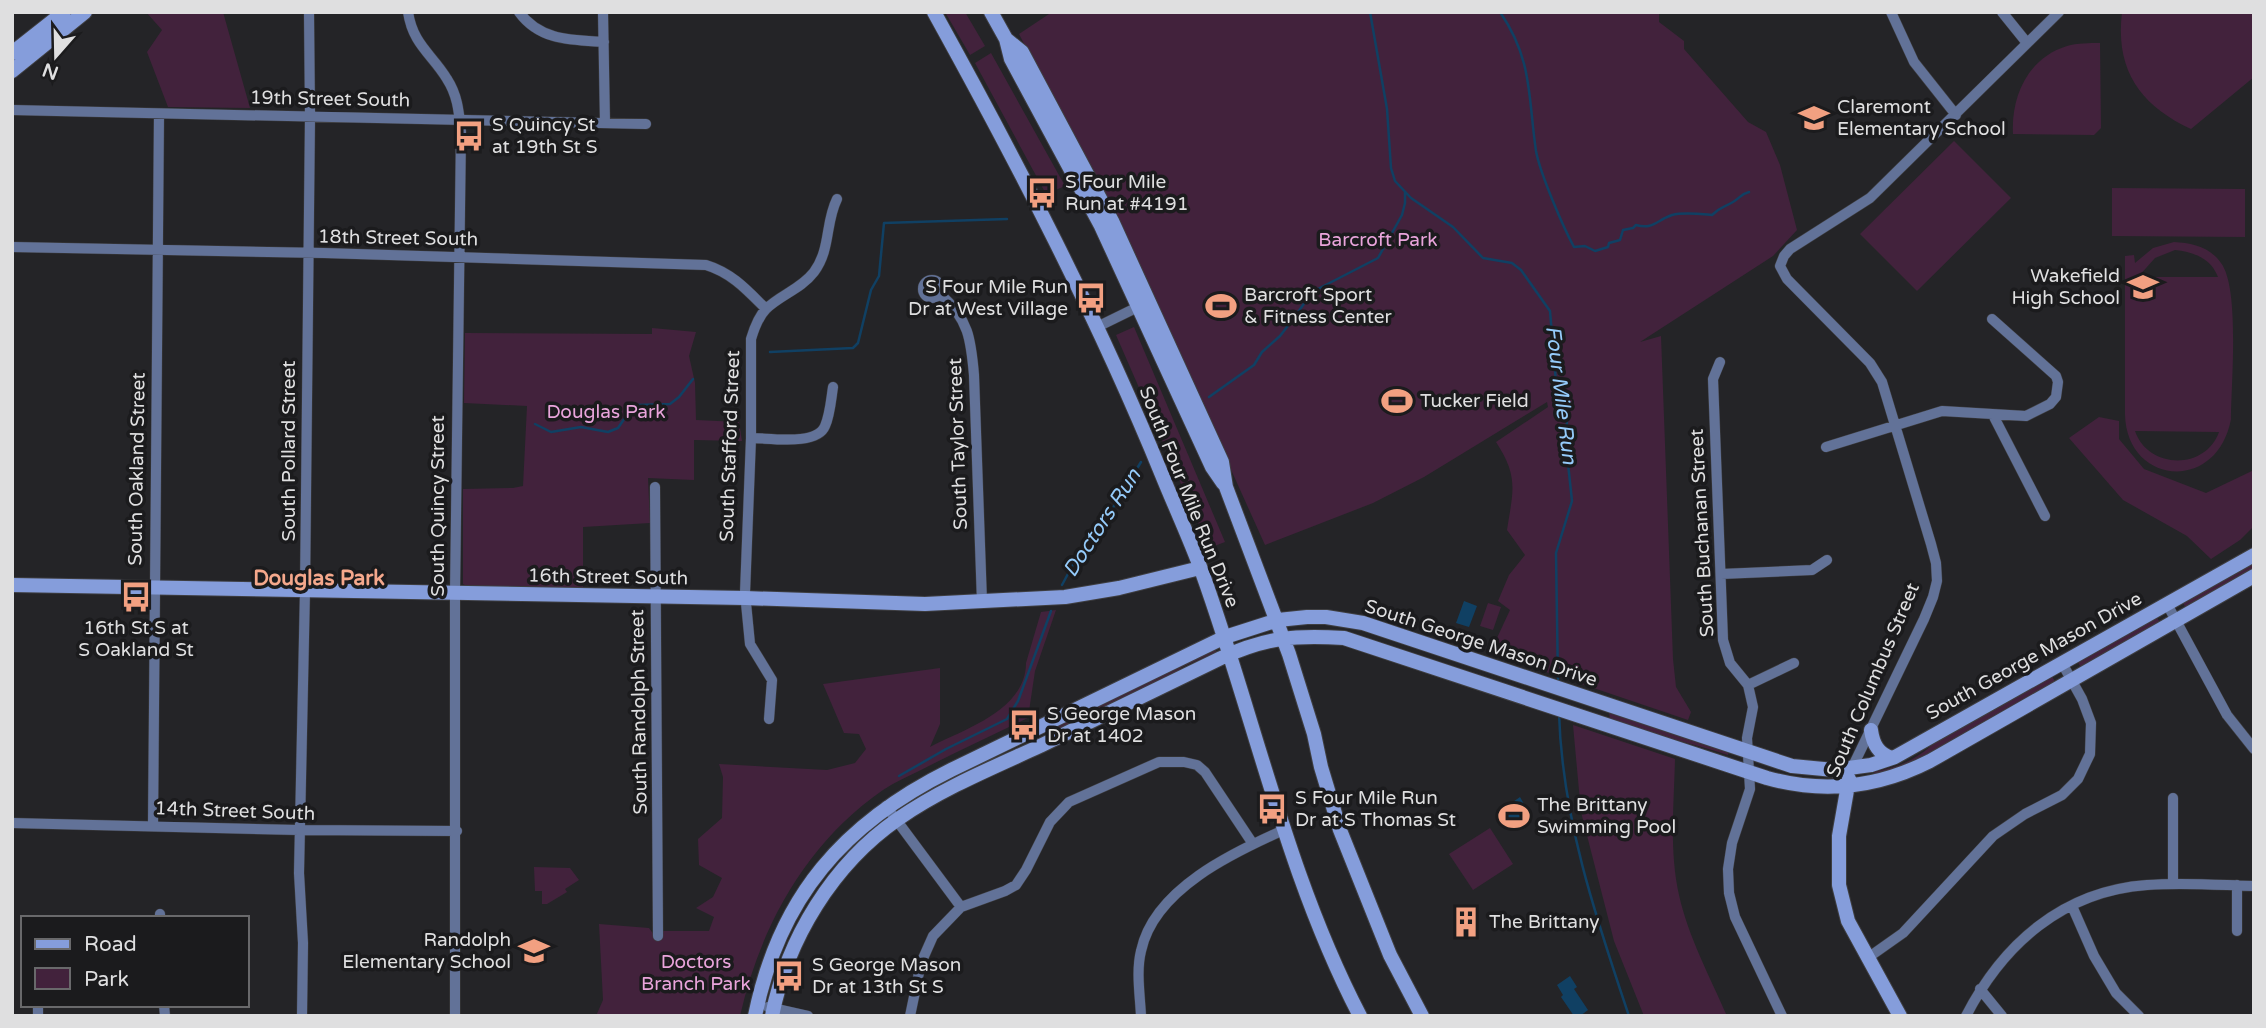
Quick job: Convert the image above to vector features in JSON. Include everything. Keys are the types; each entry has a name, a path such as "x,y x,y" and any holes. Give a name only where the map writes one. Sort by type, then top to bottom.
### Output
{"main road":[{"path":"14,59 64,12"},
{"path":"14,59 85,12"},
{"name":"South Four Mile Run Drive","path":"934,12 1031,194 1097,327 1148,439 1225,637 1321,932 1360,1016"},
{"name":"South Four Mile Run Drive","path":"991,12 1006,39 1022,52 1112,220 1144,304 1222,462 1226,487 1284,638 1314,734 1335,815 1367,903 1422,1016"},
{"name":"South George Mason Drive","path":"756,1010 773,951 808,887 840,847 887,806 918,786 1225,637 1278,620 1326,617 1363,623 1792,766 1813,769 1852,768 1892,758 2254,555"},
{"name":"16th Street South","path":"12,585 745,598 925,604 1065,597 1119,588 1200,568"},
{"name":"South George Mason Drive","path":"772,1012 794,946 815,907 837,876 860,851 898,819 947,790 1230,654 1267,640 1344,638 1751,773 1795,785 1847,787 1871,784 1913,770 2254,576"},
{"path":"1040,727 1046,742"},
{"path":"1871,730 1872,741 1878,750 1892,758"},
{"name":"South Four Mile Run Drive","path":"1314,734 1328,764 1375,900 1397,951 1431,1016"},
{"name":"South Columbus Street","path":"1852,768 1839,836 1839,885 1848,921 1900,1016"}],"street":[{"name":"South Pollard Street","path":"302,1016 299,831 305,590 309,12"},
{"name":"South Quincy Street","path":"408,12 414,33 426,54 447,78 459,108 455,1016"},
{"path":"519,12 536,28 560,40 604,42"},
{"path":"603,12 605,123"},
{"path":"1891,12 1914,62 1955,115 2059,12"},
{"path":"2002,12 2027,44"},
{"name":"19th Street South","path":"12,110 646,124"},
{"name":"South Oakland Street","path":"153,826 159,114"},
{"name":"South Columbus Street","path":"1852,768 1933,597 1937,580 1934,553 1882,382 1870,363 1787,279 1780,266 1790,249 1870,198 1955,115"},
{"path":"766,309 797,289 813,273 828,241 831,209 837,199"},
{"name":"18th Street South","path":"12,247 706,265 735,278 766,309"},
{"name":"South Taylor Street","path":"940,294 953,305 962,318 971,339 982,602"},
{"path":"1097,327 1144,304"},
{"name":"South Stafford Street","path":"766,309 755,326 749,353 751,438 745,598 750,644 772,680 769,719"},
{"path":"1826,447 1942,411 2026,416 2050,404 2056,397 2059,382 2050,370 1992,319"},
{"name":"South Buchanan Street","path":"1720,362 1713,379 1723,640 1730,663 1748,685"},
{"path":"751,438 814,438 826,425 833,387"},
{"path":"1993,415 2045,516"},
{"name":"South Randolph Street","path":"655,487 658,936"},
{"path":"1721,574 1812,570 1826,561"},
{"path":"2167,604 2227,715 2254,749"},
{"path":"1782,1016 1735,917 1729,893 1728,869 1732,844 1751,789 1747,738 1753,706 1748,685 1794,663"},
{"path":"1869,957 1903,933 1993,836 2025,814 2062,794 2078,779 2090,754 2091,723 2062,663"},
{"path":"910,1016 921,963 933,936 961,906 1016,885 1050,822 1069,802 1159,762 1198,765 1253,844"},
{"path":"2173,798 2173,884"},
{"path":"887,806 961,906"},
{"name":"14th Street South","path":"12,823 299,831 457,831"},
{"path":"1141,1016 1140,953 1147,931 1162,907 1201,874 1253,844 1286,829"},
{"path":"1966,1016 1980,989 2006,954 2031,931 2072,906 2119,889 2173,884 2254,886"},
{"path":"2237,885 2237,931"},
{"path":"2072,906 2094,956 2116,993 2139,1016"},
{"path":"1980,989 2002,1016"},
{"path":"756,1010 808,1016"}],"green space":[{"path":"146,12 223,12 250,108 168,107 147,52 162,30"},
{"path":"945,12 965,12 985,46 970,55"},
{"name":"Barcroft Park","path":"1052,12 1659,12 1659,22 1684,41 1684,49 1748,122 1766,132 1780,165 1797,230 1773,256 1640,342 1661,336 1673,659 1676,687 1691,712 1688,720 1490,653 1510,610 1498,601 1509,575 1525,555 1507,530 1511,505 1511,475 1496,442 1548,407 1547,402 1424,477 1373,503 1265,545 1141,270 1019,34"},
{"path":"2122,12 2254,12 2254,77 2191,129 2158,109 2135,83 2127,68 2123,51"},
{"path":"2100,43 2101,128 2094,135 2013,134 2015,106 2032,69 2042,59 2067,46"},
{"path":"991,53 1065,186 1046,194 975,63"},
{"path":"1954,141 2011,198 1917,291 1860,234"},
{"path":"2112,188 2245,189 2245,237 2112,236"},
{"path":"2174,242 2206,250 2221,263 2231,293 2231,419 2222,443 2209,460 2192,469 2173,471 2155,467 2140,455 2129,438 2125,414 2125,256 2134,255 2135,263 2153,248","holes":["2175,250 2201,257 2211,265 2218,277 2138,277 2155,258","2135,431 2219,432 2212,445 2202,454 2177,460 2152,453 2142,444"]},
{"path":"1134,327 1225,542 1209,548 1116,335"},
{"name":"Douglas Park","path":"652,328 696,332 689,356 695,383 696,420 739,422 742,441 694,440 694,480 648,478 650,523 583,527 583,588 463,584 463,489 523,486 527,406 464,403 465,333 652,334"},
{"path":"2099,417 2119,421 2119,439 2144,469 2206,493 2254,470 2254,526 2240,540 2211,559 2187,536 2123,500 2069,438"},
{"path":"2254,560 2254,571 2187,609 2182,602"},
{"path":"1488,603 1501,607 1493,630 1480,626"},
{"name":"Doctors Branch Park","path":"1056,610 1035,671 1028,718 888,787 856,811 831,835 790,889 774,919 760,951 740,1016 596,1016 603,1000 599,924 649,928 657,939 663,931 709,931 714,917 696,908 713,897 722,878 699,865 698,839 722,818 723,777 719,764 827,770 855,763 866,749 859,734 844,733 823,684 940,668 940,724 930,747 976,725 1005,705 1016,693 1023,679 1041,612"},
{"path":"2156,616 2161,624 2082,669 2077,661"},
{"path":"1215,648 1216,652 1182,667 1170,679 1051,735 1047,728"},
{"path":"2051,675 2056,683 1922,760 1875,777 1874,772 1892,768 1916,757 1937,740"},
{"path":"1609,710 1729,750 1728,755 1610,721"},
{"path":"1573,725 1675,759 1673,844 1679,895 1694,941 1727,1016 1644,1016 1614,941 1581,812"},
{"path":"1490,828 1513,864 1473,890 1449,854"},
{"path":"534,867 570,868 579,880 565,889 567,892 547,904 542,904 542,891 535,891"}],"water":[{"path":"1464,601 1477,606 1469,627 1456,623"},
{"name":"The Brittany Swimming Pool","path":"1520,797 1524,804 1516,810 1524,822 1515,828 1503,809"},
{"path":"1570,976 1577,987 1574,989 1588,1010 1580,1016 1574,1016 1561,997 1563,995 1557,985"}],"waterway":[{"name":"Four Mile Run","path":"1370,12 1387,109 1391,168 1395,181 1411,198 1453,227 1483,258 1512,263 1521,270 1550,311 1556,382 1567,418 1566,445 1572,501 1556,553 1558,682"},
{"path":"1500,12 1511,30 1524,63 1538,161 1552,200 1574,247 1585,246 1595,251 1608,247 1609,243 1620,240 1623,230 1636,225 1651,225 1672,215 1712,215 1749,192"},
{"name":"Doctors Run","path":"1209,397 1254,365 1262,352 1280,336 1312,292 1378,258 1402,215 1405,192"},
{"path":"770,352 853,348 858,343 871,290 879,276 884,223 1007,219"},
{"path":"535,424 551,432 581,427 608,432 618,428 631,409 638,405 670,404 693,379"},
{"name":"Doctors Run","path":"1062,585 1084,544 1111,511 1141,462"},
{"name":"Doctors Run","path":"899,776 1007,719 1018,701 1051,611"},
{"name":"Four Mile Run","path":"1559,713 1574,829 1593,905 1629,1016"}],"place":[{"name":"Claremont Elementary School","path":"1814,118"},
{"name":"S Quincy St at 19th St S","path":"469,136"},
{"name":"S Four Mile Run at #4191","path":"1042,193"},
{"name":"Wakefield High School","path":"2143,287"},
{"name":"S Four Mile Run Dr at West Village","path":"1091,298"},
{"name":"Barcroft Sport & Fitness Center","path":"1221,306"},
{"name":"Tucker Field","path":"1397,401"},
{"name":"16th St S at S Oakland St","path":"136,597"},
{"name":"S George Mason Dr at 1402","path":"1024,725"},
{"name":"S Four Mile Run Dr at S Thomas St","path":"1272,809"},
{"name":"The Brittany Swimming Pool","path":"1514,816"},
{"name":"The Brittany","path":"1466,922"},
{"name":"Randolph Elementary School","path":"534,951"},
{"name":"S George Mason Dr at 13th St S","path":"789,976"}],"district":[{"name":"Douglas Park","path":"319,578"}]}
